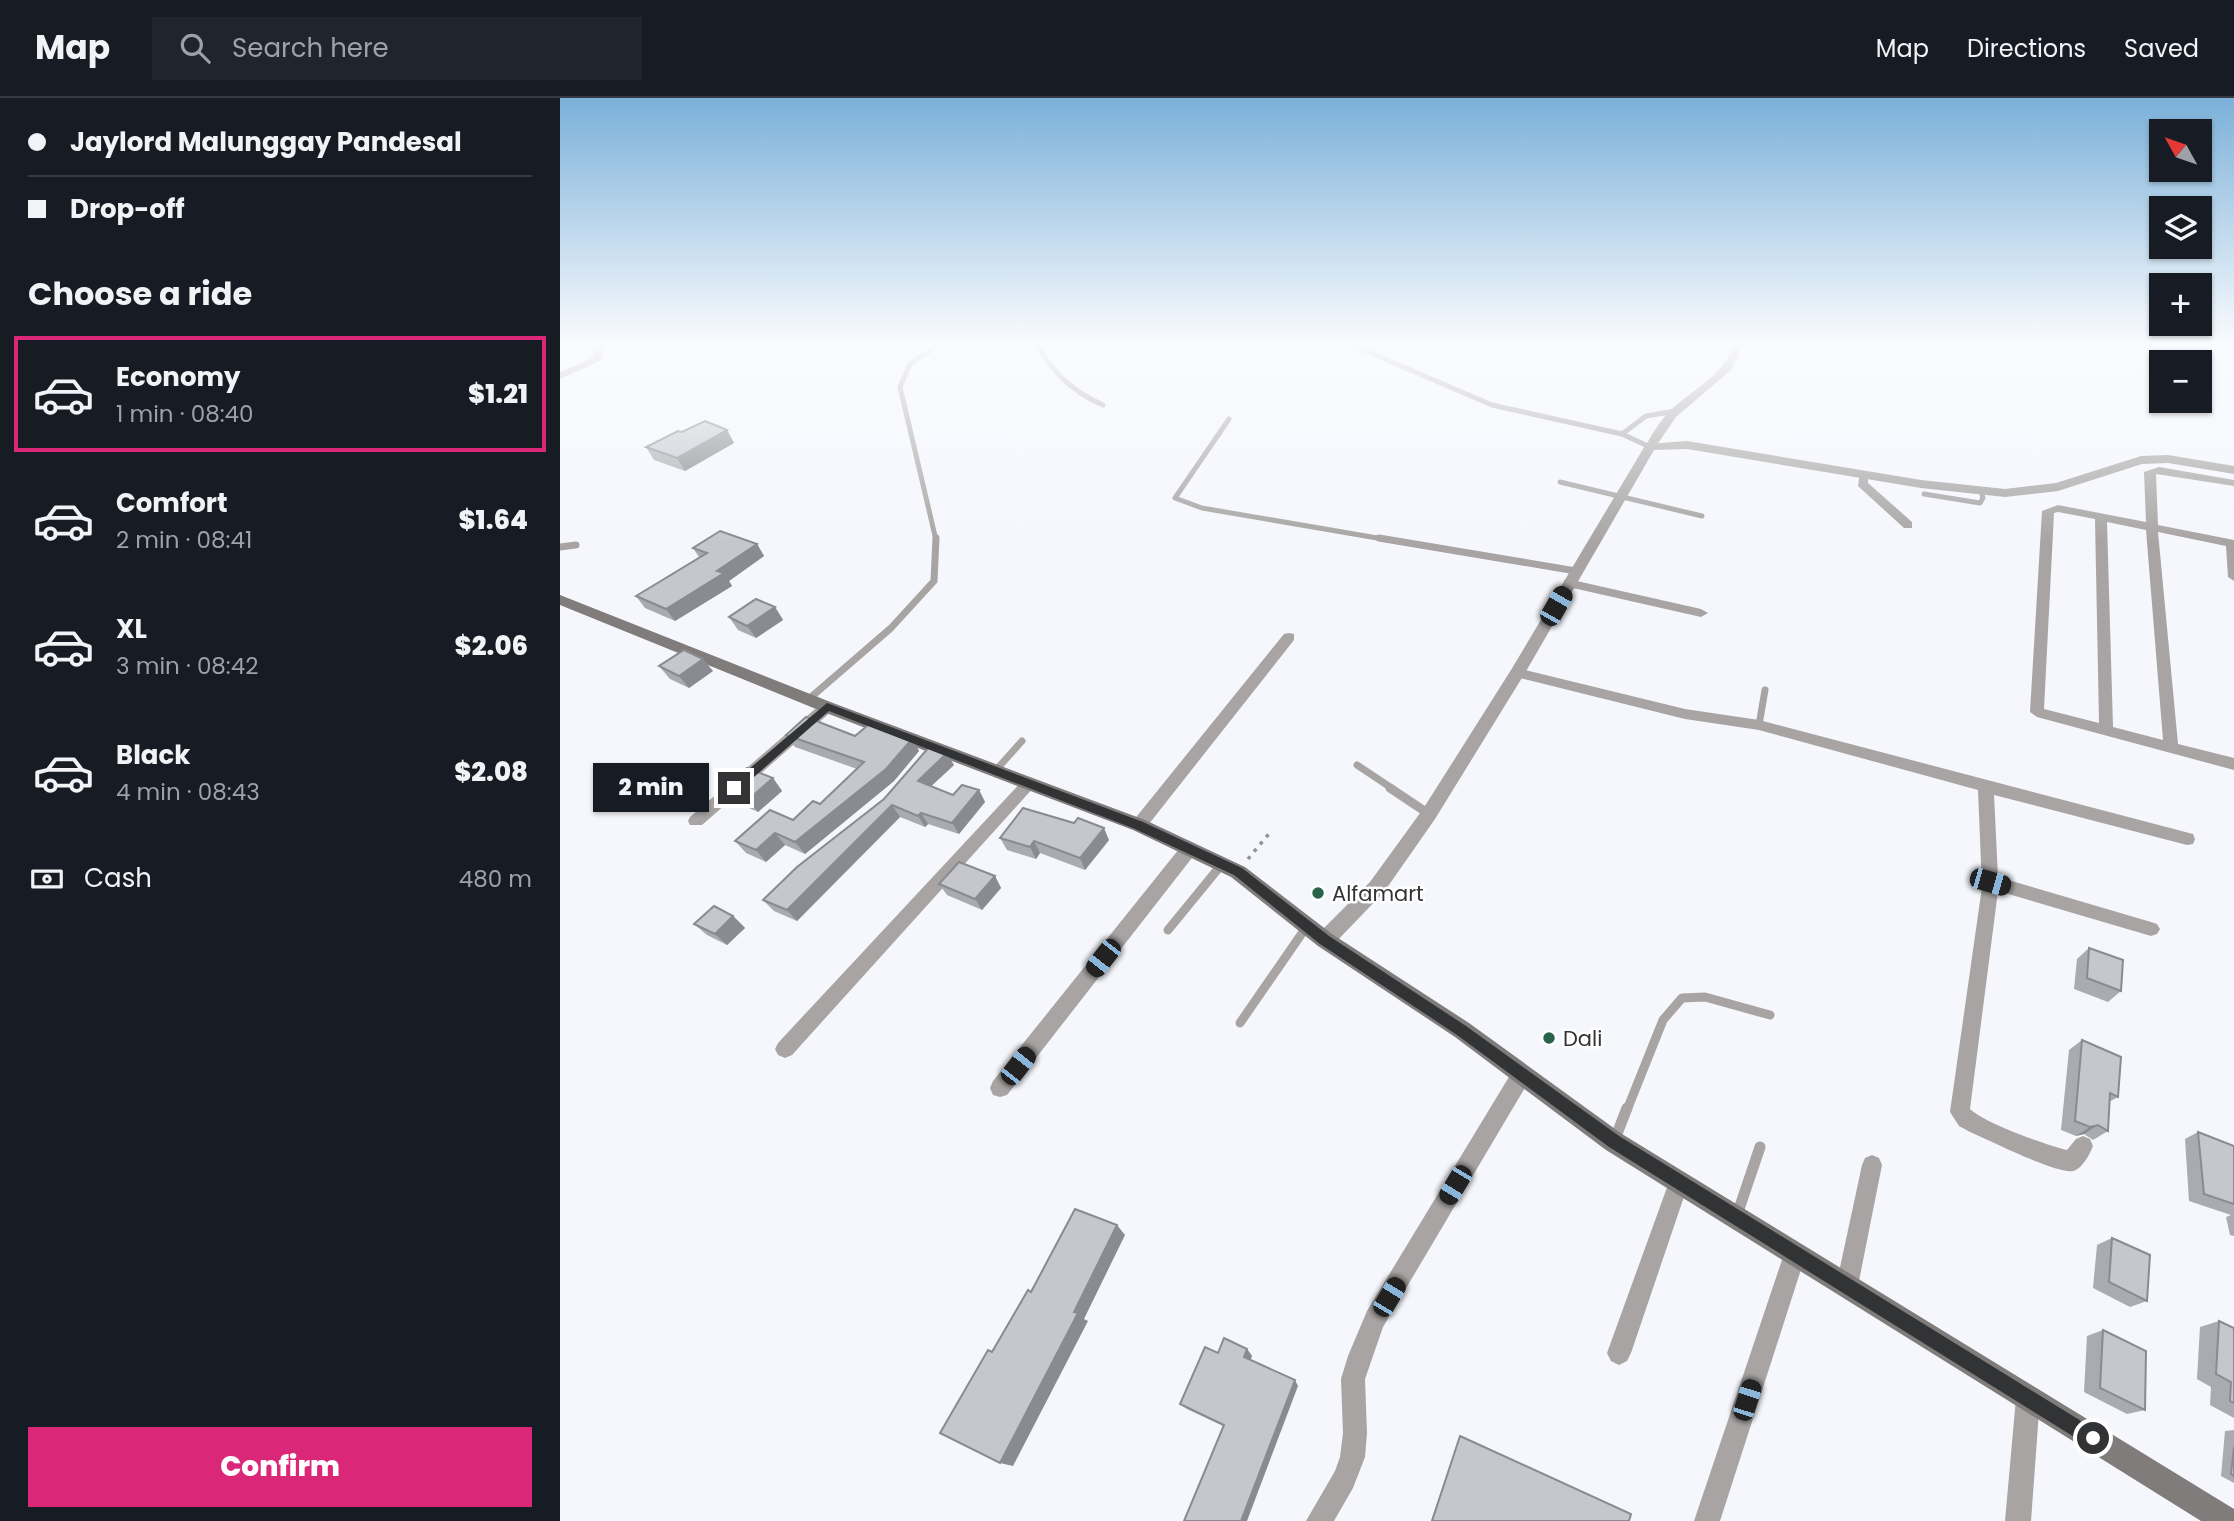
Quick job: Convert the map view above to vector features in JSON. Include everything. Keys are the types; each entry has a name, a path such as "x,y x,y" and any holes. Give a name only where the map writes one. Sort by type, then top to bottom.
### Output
{"main road":[{"path":"560,600 819,702 931,751 996,770 1139,825 1230,868 1325,940 1462,1030 1614,1142 2227,1521"}],"street":[{"path":"1325,940 1377,887 1429,814 1517,673 1619,496 1676,411"},
{"path":"1650,447 1687,445 1981,491 2034,491 2057,487 2128,462 2153,459 2234,470"},
{"path":"2171,747 2152,527 2152,470 2234,483"},
{"path":"1864,474 1862,484 1908,525"},
{"path":"2234,577 2233,544 2058,508 2048,511 2037,712 2234,764"},
{"path":"2101,517 2106,730"},
{"path":"1572,577 1701,613"},
{"path":"1139,825 1289,637"},
{"path":"1517,673 1685,714 1759,725 1976,782 1986,788 2186,839"},
{"path":"696,821 819,702"},
{"path":"785,1049 1029,783"},
{"path":"1986,788 1990,882 1961,1112 1966,1119 1977,1125 2053,1157 2071,1161 2082,1146"},
{"path":"1000,1088 1189,849"},
{"path":"1990,882 2151,929"},
{"path":"1319,1521 1340,1491 1350,1467 1355,1438 1352,1382 1359,1354 1521,1074"},
{"path":"1847,1286 1872,1165"},
{"path":"1619,1353 1679,1182"},
{"path":"1707,1521 1796,1254"},
{"path":"2018,1521 2028,1398"}],"lane":[{"path":"819,702 934,581 936,532 907,410"},
{"path":"1516,410 1622,434 1650,447"},
{"path":"1622,434 1657,411 1676,411"},
{"path":"1229,419 1179,489 1175,498 1184,504 1572,577"},
{"path":"1560,482 1702,516"},
{"path":"1924,494 1980,503 1983,498 1981,491"},
{"path":"560,547 576,545"},
{"path":"1759,725 1765,691"},
{"path":"996,770 1022,741"},
{"path":"1357,765 1429,814"},
{"path":"1168,930 1230,868"},
{"path":"1240,1023 1307,926"},
{"path":"1614,1142 1664,1020 1682,998 1705,997 1770,1014"},
{"path":"1736,1217 1760,1147"}],"path":[{"path":"1230,868 1272,830"}],"building":[{"path":"705,421 727,430 677,458 646,447 678,431 682,432"},
{"path":"720,531 757,544 717,571 724,573 666,609 636,596 707,553 693,548"},
{"path":"756,599 775,607 747,626 729,617"},
{"path":"684,650 703,659 679,676 659,666"},
{"path":"806,717 855,736 868,725 912,739 886,769 795,842 775,833 756,850 735,841 770,810 793,820 813,801 820,804 864,762 786,735"},
{"path":"930,746 947,753 918,781 953,795 962,785 979,790 952,823 921,813 918,816 892,805 787,910 763,900 797,867 884,799"},
{"path":"747,768 773,778 748,800 722,789"},
{"path":"1023,808 1074,823 1078,818 1104,828 1080,858 1034,841 1030,847 1000,838"},
{"path":"959,862 995,876 975,899 939,884"},
{"path":"714,906 733,916 715,934 694,924"},
{"path":"2089,948 2123,960 2121,991 2087,978"},
{"path":"2082,1040 2121,1057 2118,1097 2110,1093 2108,1131 2098,1125 2090,1127 2075,1121"},
{"path":"2198,1132 2234,1146 2234,1204 2204,1194"},
{"path":"1075,1209 1117,1225 1074,1312 1078,1313 1000,1463 940,1433 988,1350 992,1352 1028,1290 1031,1292"},
{"path":"2112,1238 2150,1255 2147,1301 2109,1282"},
{"path":"2219,1321 2234,1328 2234,1403 2230,1401 2231,1382 2216,1374"},
{"path":"2103,1330 2146,1351 2145,1410 2100,1388"},
{"path":"1224,1338 1247,1349 1244,1357 1295,1380 1241,1521 1184,1521 1224,1425 1180,1404 1205,1347 1218,1353"},
{"path":"1460,1436 1631,1514 1629,1521 1432,1521"},
{"path":"2234,1447 2234,1476 2231,1474"}],"place":[{"name":"Alfamart","path":"1318,893"},
{"name":"Dali","path":"1549,1038"}],"route":[{"path":"734,788 827,707 1139,825 1238,872 1325,940 1462,1030 1614,1142 2093,1438"}]}
